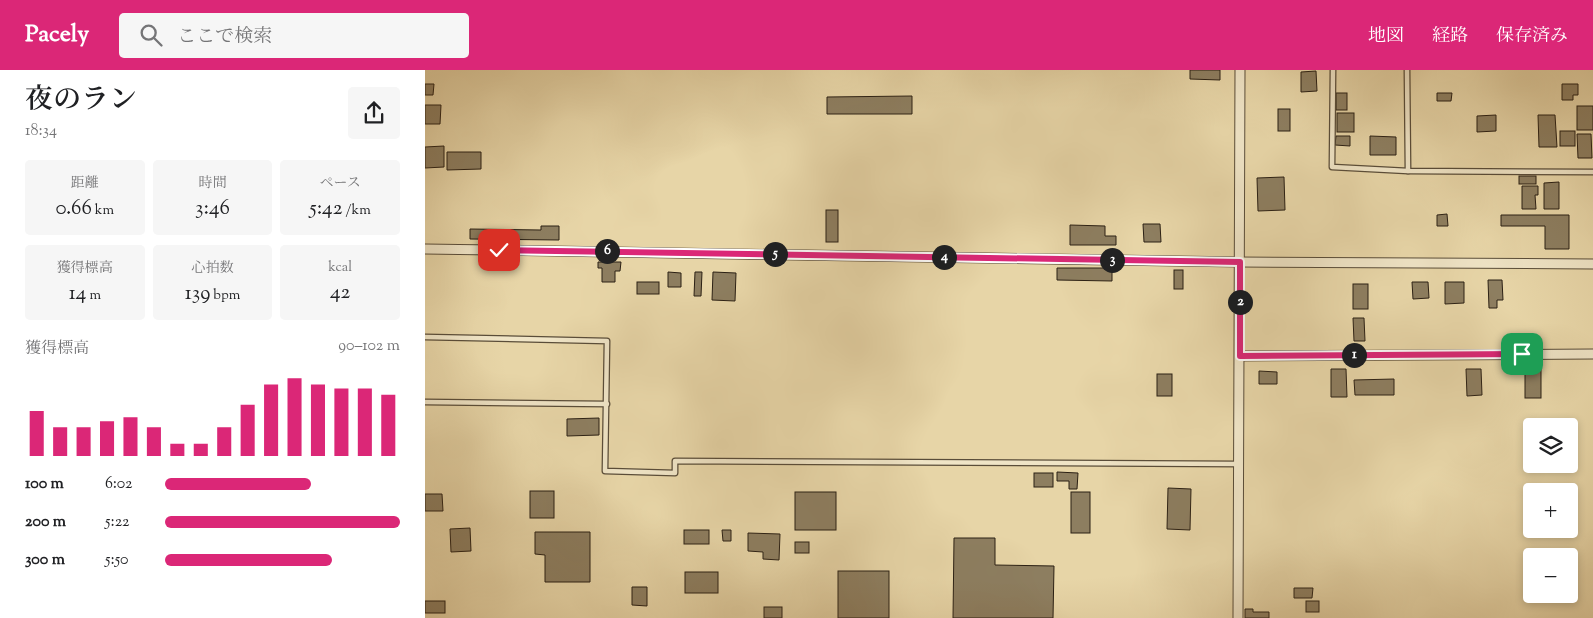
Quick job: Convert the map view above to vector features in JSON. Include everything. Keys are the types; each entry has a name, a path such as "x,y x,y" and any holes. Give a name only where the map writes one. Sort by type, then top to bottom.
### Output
{"street":[{"path":"1238,618 1240,70"},
{"path":"425,248 1240,262 1593,264"},
{"path":"1240,356 1593,354"}],"lane":[{"path":"1333,70 1332,167 1408,171 1593,172"},
{"path":"1407,70 1408,171"},
{"path":"425,337 607,341 605,471 675,473 675,461 1239,464"},
{"path":"425,402 607,404"}],"building":[{"path":"1190,70 1220,70 1220,80 1190,79"},
{"path":"1316,71 1317,91 1301,92 1301,72"},
{"path":"425,84 434,84 433,95 425,95"},
{"path":"1562,84 1578,84 1578,95 1573,95 1573,100 1562,100"},
{"path":"1336,93 1347,93 1347,110 1336,110"},
{"path":"1437,93 1452,93 1451,101 1437,101"},
{"path":"912,96 912,114 827,114 827,97"},
{"path":"425,105 441,105 440,124 425,124"},
{"path":"1577,106 1593,106 1593,130 1577,130"},
{"path":"1278,109 1290,109 1290,131 1278,131"},
{"path":"1337,113 1354,113 1354,132 1337,132"},
{"path":"1496,115 1496,131 1477,132 1477,116"},
{"path":"1538,115 1555,115 1557,147 1539,147"},
{"path":"1560,131 1575,131 1575,146 1560,146"},
{"path":"1577,134 1591,134 1592,158 1578,158"},
{"path":"1336,136 1350,136 1350,146 1335,145"},
{"path":"1370,136 1396,137 1396,155 1370,155"},
{"path":"444,146 444,167 425,168 425,147"},
{"path":"447,152 481,152 481,169 447,170"},
{"path":"1519,176 1536,176 1536,184 1519,184"},
{"path":"1284,177 1285,210 1258,211 1257,178"},
{"path":"1559,182 1559,209 1544,209 1544,183"},
{"path":"1522,186 1538,186 1538,195 1535,195 1536,209 1522,209"},
{"path":"826,210 838,210 838,242 826,242"},
{"path":"1447,214 1448,226 1437,226 1437,215"},
{"path":"1501,215 1569,215 1569,249 1545,249 1545,226 1501,226"},
{"path":"1143,224 1160,224 1161,242 1144,242"},
{"path":"1070,225 1105,226 1105,236 1116,236 1116,245 1070,245"},
{"path":"541,226 559,226 559,240 470,239 470,229 541,230"},
{"path":"598,262 621,262 620,271 615,271 615,282 602,282 602,268 598,268"},
{"path":"1057,268 1112,268 1112,281 1057,280"},
{"path":"1174,270 1183,270 1183,289 1174,289"},
{"path":"668,272 681,273 681,287 668,287"},
{"path":"695,272 702,272 701,296 694,296"},
{"path":"713,272 736,273 735,301 712,300"},
{"path":"1488,280 1502,280 1503,300 1497,300 1497,308 1489,308"},
{"path":"637,282 659,282 659,294 637,294"},
{"path":"1412,282 1428,282 1429,298 1413,299"},
{"path":"1445,282 1464,282 1464,303 1445,304"},
{"path":"1353,284 1368,284 1368,309 1353,309"},
{"path":"1353,318 1364,318 1365,341 1354,341"},
{"path":"1525,365 1541,365 1541,398 1525,398"},
{"path":"1331,369 1346,369 1347,397 1331,397"},
{"path":"1466,369 1481,369 1482,395 1467,396"},
{"path":"1259,371 1277,372 1277,384 1259,384"},
{"path":"1157,374 1172,374 1172,396 1157,396"},
{"path":"1394,379 1394,395 1355,395 1354,380"},
{"path":"599,418 599,435 567,436 567,419"},
{"path":"1057,472 1078,473 1077,489 1069,489 1069,481 1057,481"},
{"path":"1034,473 1053,473 1053,487 1034,487"},
{"path":"1168,488 1191,489 1190,530 1167,529"},
{"path":"530,491 554,491 554,518 530,518"},
{"path":"795,492 836,492 836,530 795,530"},
{"path":"1071,492 1090,492 1090,533 1071,533"},
{"path":"425,494 442,494 443,511 425,511"},
{"path":"470,528 471,551 451,552 450,529"},
{"path":"684,530 709,530 709,544 684,544"},
{"path":"722,530 731,530 731,541 723,541"},
{"path":"535,532 590,532 590,582 545,582 545,555 535,554"},
{"path":"748,533 780,534 779,560 763,559 763,552 748,551"},
{"path":"954,538 995,538 995,565 1054,566 1053,618 953,618"},
{"path":"795,542 809,542 809,553 795,553"},
{"path":"838,571 889,571 889,618 838,618"},
{"path":"685,572 718,572 718,593 685,593"},
{"path":"632,587 647,587 647,606 632,605"},
{"path":"1294,588 1313,588 1312,598 1294,598"},
{"path":"425,601 445,601 445,613 425,613"},
{"path":"1306,601 1319,601 1319,612 1306,612"},
{"path":"764,607 782,607 782,618 764,618"},
{"path":"1245,609 1253,609 1253,612 1269,612 1269,618 1245,618"}],"route":[{"path":"499,250 1240,262 1240,356 1522,354"}]}
